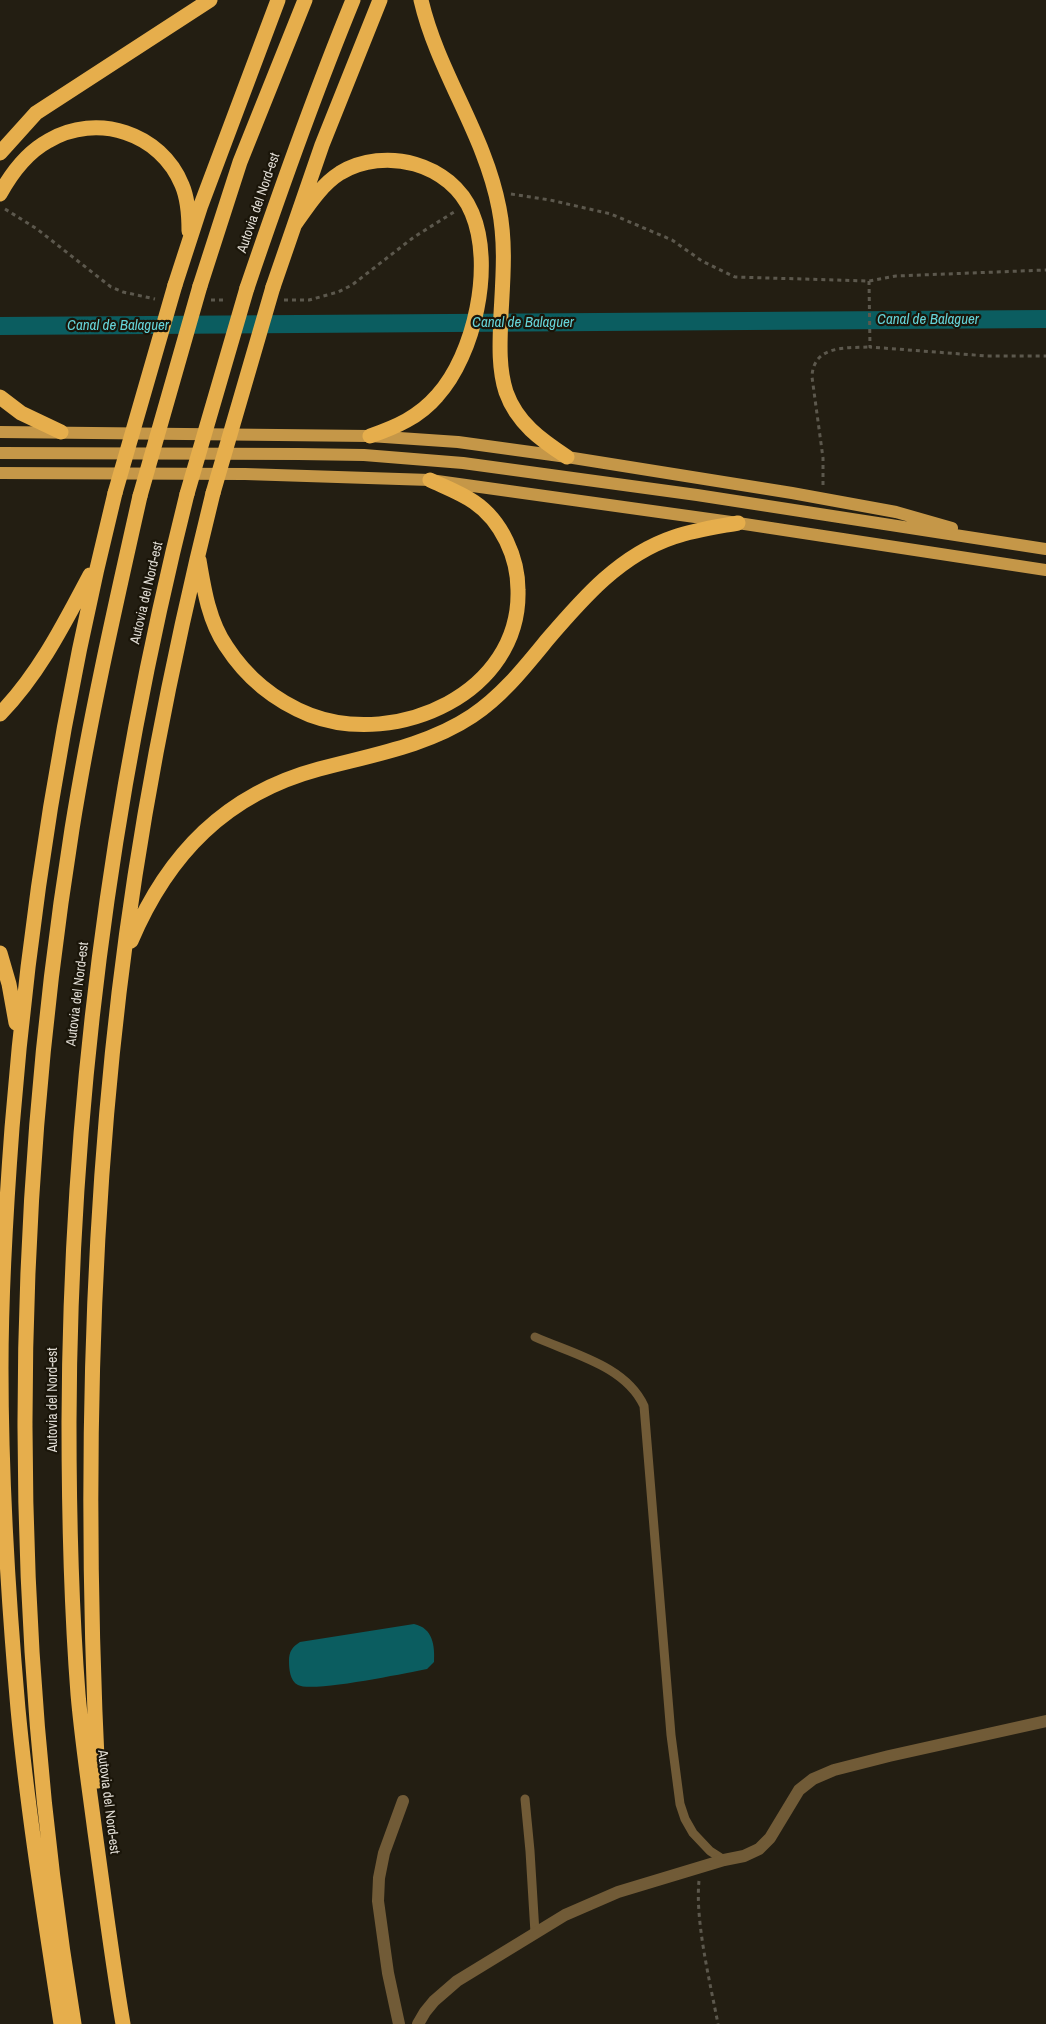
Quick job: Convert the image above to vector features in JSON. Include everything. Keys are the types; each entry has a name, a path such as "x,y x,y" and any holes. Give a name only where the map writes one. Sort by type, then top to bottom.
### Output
{"highway":[{"path":"0,153 36,113 198,10 210,0"},
{"path":"61,2024 19,1712 11,1616 2,1455 1,1339 3,1251 19,1042 38,890 56,774 99,559 116,493 189,241 278,0"},
{"name":"Autovia del Nord-est","path":"74,2024 51,1869 33,1662 25,1495 27,1284 34,1162 48,1006 72,828 93,707 140,496 200,286 240,162 305,0"},
{"name":"Autovia del Nord-est","path":"123,2024 113,1967 79,1696 71,1549 70,1334 75,1205 86,1073 108,882 143,682 165,582 187,494 247,288 287,170 353,0"},
{"path":"92,1808 98,1785 91,1627 90,1511 96,1297 102,1186 123,961 153,766 182,621 213,493 273,287 328,130 380,0"},
{"path":"421,0 431,38 480,146 495,189 504,244 500,348 503,382 509,401 522,422 537,436 567,457"},
{"path":"0,194 22,164 49,140 73,130 99,127 112,129 147,142 169,162 182,186 186,198 189,241"},
{"path":"294,224 330,180 361,163 388,159 424,167 445,179 454,187 472,212 481,247 482,264 479,294 465,348 445,386 428,405 403,423 370,436"},
{"path":"0,397 21,413 61,432"},
{"path":"198,553 208,606 218,633 244,669 267,691 310,715 356,725 386,724 420,716 458,698 488,673 507,644 518,606 518,577 515,563 508,544 499,528 475,502 430,480"},
{"path":"123,961 149,902 174,862 205,830 234,807 264,789 296,776 421,740 456,725 484,707 508,686 578,605 621,564 646,549 673,537 738,523"},
{"path":"0,714 29,678 60,634 99,559"},
{"path":"0,953 9,984 19,1042"}],"main road":[{"path":"0,432 370,436 458,442 567,457 896,512 1010,544"},
{"path":"0,454 364,455 463,463 697,495 1046,549"},
{"path":"0,473 245,474 430,480 738,523 1046,570"}],"street":[{"path":"418,2024 425,2012 446,1989 466,1974 565,1915 601,1898 724,1860 744,1856 765,1844 800,1790 806,1783 822,1775 889,1756 1046,1721"},
{"path":"399,2024 388,1973 378,1901 379,1878 384,1853 403,1801"}],"lane":[{"path":"535,1337 597,1363 618,1375 632,1387 644,1406 671,1735 680,1804 685,1819 693,1832 710,1851 724,1860"},
{"path":"525,1799 535,1933"}],"path":[{"path":"511,194 550,200 611,214 672,240 702,260 735,277 869,281 896,276 1046,270"},
{"path":"352,284 414,237 454,212"},
{"path":"869,281 870,347"},
{"path":"820,498 824,467 812,377 814,365 819,357 830,350 870,347 987,356 1046,356"},
{"path":"702,1868 698,1897 700,1917 718,2024"}],"water":[{"path":"414,1624 425,1629 433,1644 434,1662 427,1669 339,1685 307,1687 298,1685 292,1678 289,1668 290,1655 293,1648 300,1642"}],"waterway":[{"name":"Canal de Balaguer","path":"0,326 1046,319"}]}
